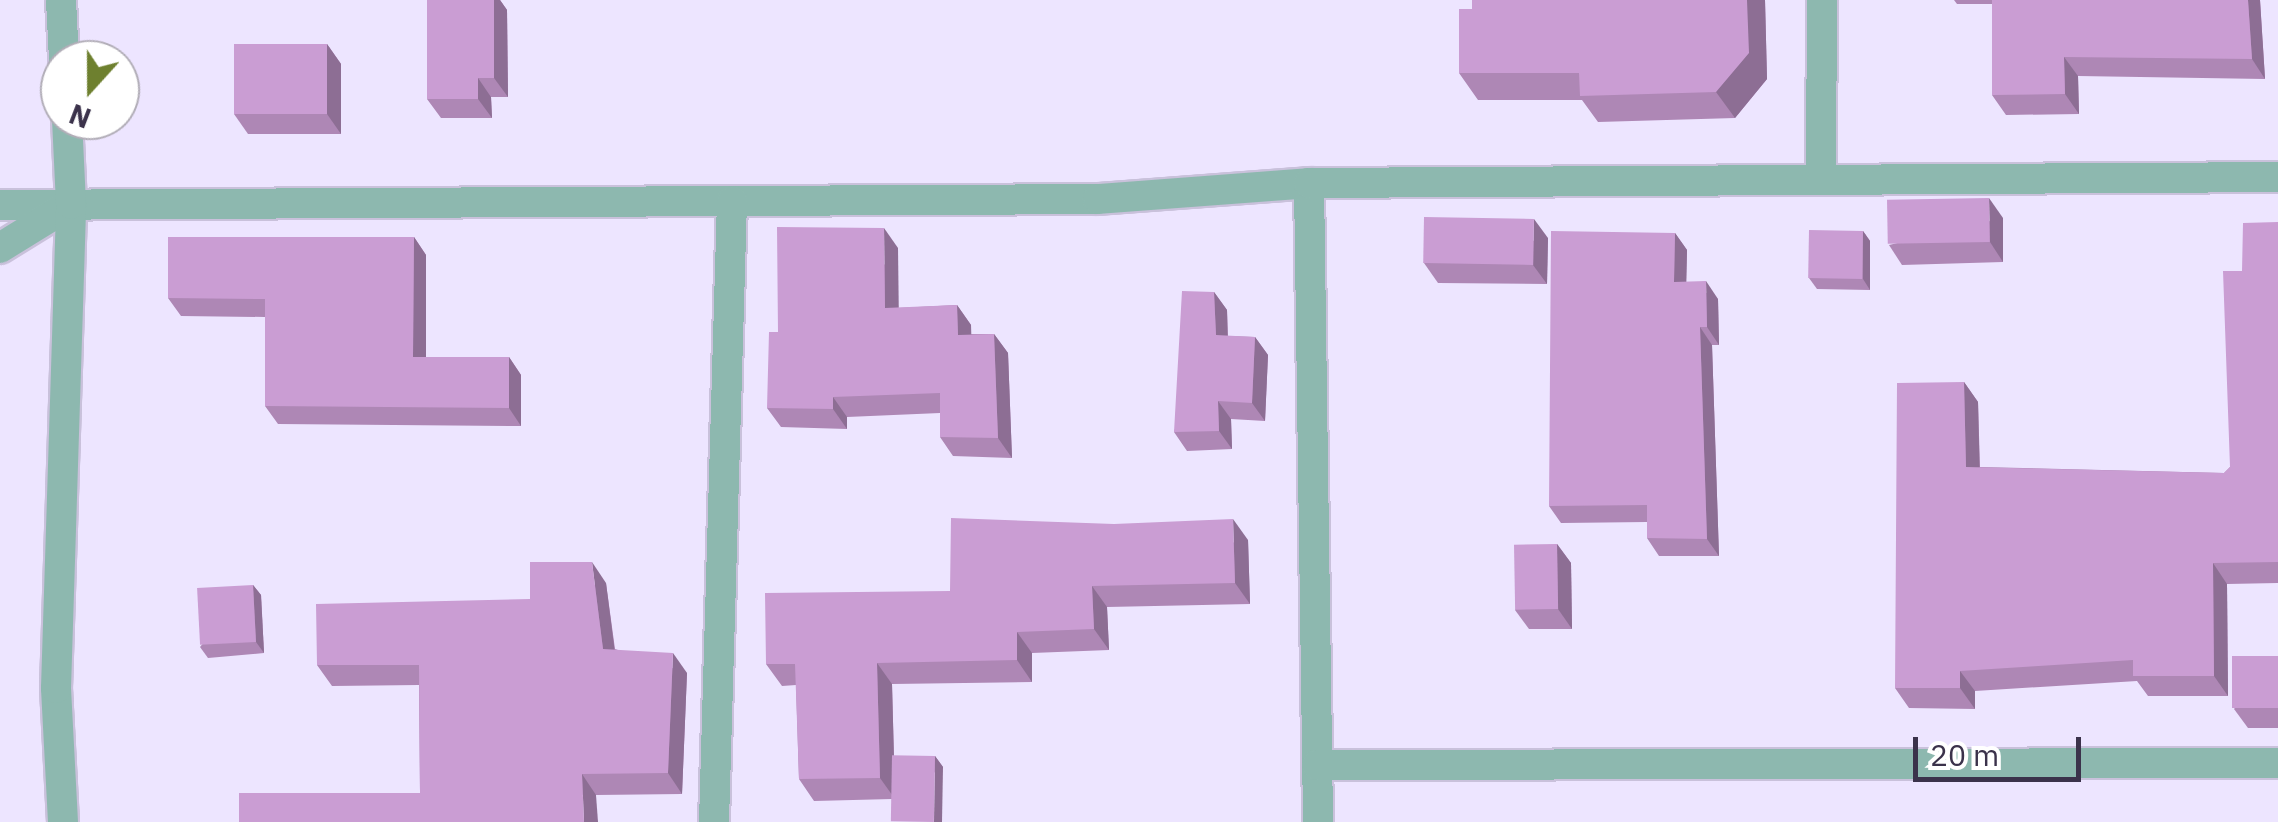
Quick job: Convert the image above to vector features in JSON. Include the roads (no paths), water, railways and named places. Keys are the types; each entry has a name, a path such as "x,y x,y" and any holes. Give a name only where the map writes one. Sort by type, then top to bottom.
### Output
{"street":[{"path":"61,0 63,40"},
{"path":"1820,180 1822,0"},
{"path":"62,822 56,688 70,204 68,140"},
{"path":"0,205 1098,199 1309,183 2278,177"},
{"path":"1309,183 1318,822"},
{"path":"714,822 732,201"},
{"path":"0,248 70,204"},
{"path":"1317,765 2278,763"}]}
